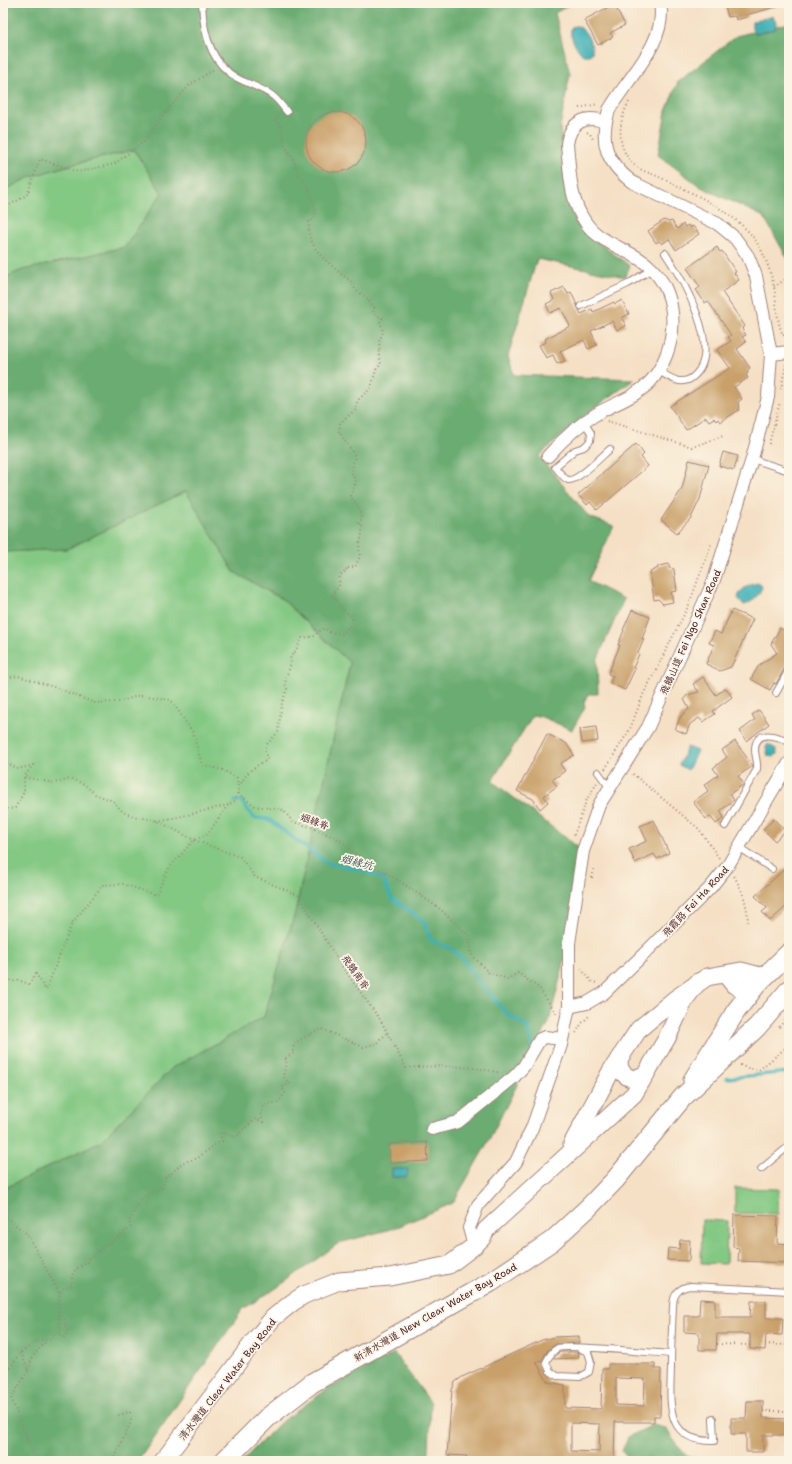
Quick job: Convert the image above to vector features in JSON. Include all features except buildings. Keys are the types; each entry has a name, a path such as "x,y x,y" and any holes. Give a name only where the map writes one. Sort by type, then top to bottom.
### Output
{"main road":[{"path":"764,977 789,953"},
{"name":"清水灣道 Clear Water Bay Road","path":"565,1156 620,1057 639,1029 674,999 698,982 711,976 726,975 741,971 764,977"},
{"path":"726,975 734,985 751,993 770,989 789,980"},
{"name":"新清水灣道 New Clear Water Bay Road","path":"683,1097 732,1017 764,977"},
{"name":"清水灣道 Clear Water Bay Road","path":"163,1461 255,1340 273,1318 288,1305 304,1295 339,1281 390,1277 433,1267 449,1265 477,1237 634,1094 668,1038 685,1000 698,982"},
{"name":"新清水灣道 New Clear Water Bay Road","path":"224,1461 267,1418 312,1383 496,1278 542,1249 561,1233 615,1180 683,1097 756,1027 789,990"},
{"path":"620,1057 620,1068 626,1076 635,1079 646,1074"}],"street":[{"name":"飛鵝山道 Fei Ngo Shan Road","path":"477,1237 469,1228 478,1205 514,1166 532,1128 567,1039 565,1024 569,1007 569,943 583,851 599,805 648,727 714,580 752,459 768,397 771,354 756,276 748,256 735,238 718,224 632,182 621,174 612,163 606,150 604,136 605,122 615,99 653,45 660,27 662,5"},
{"path":"548,456 571,432 638,392 659,371 667,354 672,337 673,318 667,295 663,284 652,268 596,234 586,224 574,198 567,144 568,136 572,128 579,122 588,119 597,119 605,122"},
{"path":"771,354 789,352"},
{"name":"飛霞路 Fei Ha Road","path":"569,1007 587,1004 609,988 710,888 727,867 745,851 789,763"},
{"path":"432,1129 458,1122 514,1077 524,1066 540,1039 545,1037 567,1039"}],"lane":[{"path":"202,3 203,25 211,50 221,65 235,77 273,96 287,112"},
{"path":"659,371 675,381 691,379 698,373 705,342 703,330 679,274 665,253"},
{"path":"581,306 628,284 652,268"},
{"path":"585,424 592,437 588,445 575,450 555,467 564,478 568,480 576,479 610,449"},
{"path":"752,459 789,470"},
{"path":"776,693 789,670"},
{"path":"725,826 757,769 758,762 755,750 760,738 772,734 789,742"},
{"path":"599,774 609,787"},
{"path":"745,851 772,869"},
{"path":"760,1169 789,1146"},
{"path":"713,1419 714,1441 702,1441 692,1438 677,1427 670,1410 673,1301 677,1292 681,1288 696,1286 789,1291"},
{"path":"579,1348 588,1352 591,1362 588,1372 580,1377 557,1376 550,1371 546,1362 551,1353 559,1347 579,1348 671,1354"}],"path":[{"path":"3,209 28,196 40,159 78,172 114,164 145,141 163,115 190,85 218,66"},
{"path":"631,99 619,127 622,145 627,158 638,168 655,175 723,210 739,222 753,238 764,255 774,287 780,326 783,335 789,336"},
{"path":"575,110 587,105 603,102"},
{"path":"24,777 54,783 71,779 84,784 95,794 113,801 123,812 155,821 184,816 228,805 235,801 242,778 255,766 262,764 267,760 265,750 267,744 278,732 282,703 287,689 285,685 286,676 292,662 290,657 295,652 302,638 315,636 318,632 325,628 330,632 342,634 352,624 352,616 342,609 332,594 339,586 340,575 347,570 346,568 355,567 360,556 358,549 363,534 362,524 358,524 362,519 359,508 350,496 356,482 351,472 356,456 339,432 340,423 355,410 358,400 371,388 376,370 381,364 378,352 380,351 379,342 383,332 380,321 382,318 373,313 374,308 365,295 354,289 351,281 321,257 315,244 311,242 308,231 309,222 311,222 316,212 308,186 298,175 294,160 285,146 281,127 275,119 280,115 282,116 282,105"},
{"path":"582,134 587,132 590,134 594,142"},
{"path":"774,287 789,277"},
{"path":"585,424 600,419 692,447 723,436"},
{"path":"574,835 587,800 599,774 630,729 643,695 688,607 714,539"},
{"name":"姻緣脊","path":"3,678 18,676 57,688 94,703 118,702 141,695 171,700 193,733 202,765 223,770 237,778 239,794 255,806 282,810 293,822 311,827 340,840 367,864 395,878 439,908 469,936 471,954 489,973 508,979 518,973 539,988 565,1024"},
{"path":"3,761 18,769 34,765 24,777 24,792 15,808 3,810"},
{"path":"623,765 699,829 720,859"},
{"path":"3,966 12,982 18,980 29,984 36,974 46,990 72,923 103,885 124,884 156,895 170,868 194,840 208,834 228,805"},
{"name":"飛鵝南脊","path":"155,821 194,840 240,857 255,877 298,895 341,965 388,1034 406,1068 435,1065 475,1067 514,1077"},
{"path":"745,851 734,876 747,904 748,922"},
{"path":"717,864 724,853"},
{"path":"591,881 594,867"},
{"path":"580,967 592,982 598,983 602,981"},
{"path":"567,1039 591,1014"},
{"path":"740,1065 759,1070 788,1046 784,1021"},
{"path":"59,1318 64,1319 68,1333 64,1337 60,1332 59,1318 60,1294 63,1289 72,1285 71,1278 76,1267 89,1261 90,1258 105,1244 110,1243 131,1227 129,1221 143,1196 149,1192 162,1188 165,1181 164,1178 172,1173 182,1163 198,1158 214,1145 222,1141 220,1133 226,1133 233,1137 239,1135 241,1131 256,1119 263,1122 261,1115 264,1105 278,1102 285,1093 282,1087 290,1084 283,1076 287,1060 284,1059 294,1053 294,1044 309,1036 311,1033 322,1029 363,1047 378,1043 380,1039 388,1034"},
{"path":"3,1216 27,1234 60,1294"},
{"path":"3,1341 8,1370 20,1352 39,1340 46,1341 52,1339 52,1336 57,1332 60,1332"},
{"path":"36,1461 11,1398 28,1371 33,1356 46,1341"},
{"path":"716,1344 750,1345"},
{"path":"766,1344 789,1345"},
{"path":"20,1352 28,1371"},
{"path":"763,1411 789,1412"},
{"path":"113,1461 131,1422 130,1412 118,1415"}],"green space":[{"path":"3,3 572,3 555,13 570,74 560,127 567,203 580,229 630,266 625,277 537,259 508,356 514,375 635,379 589,412 539,456 589,517 614,526 588,581 624,599 597,660 598,694 588,694 584,702 585,707 572,730 542,717 533,715 492,781 583,851 569,943 549,1022 488,1142 453,1203 395,1228 339,1243 278,1287 243,1309 138,1461 3,1461 3,1189 101,1141 172,1068 264,1017 295,913 350,663 282,599 234,572 186,491 67,549 3,552 3,278 23,270 125,247 162,193 134,150 70,165 30,177 3,191"},
{"path":"789,23 789,261 764,217 701,187 658,155 666,111 678,82 736,36"},
{"path":"134,150 162,193 125,247 23,270 3,278 3,191 30,177 70,165"},
{"path":"186,491 234,572 282,599 350,663 295,913 264,1017 172,1068 101,1141 3,1189 3,552 67,549"},
{"path":"735,1188 779,1189 778,1214 735,1213"},
{"path":"702,1220 727,1221 726,1264 701,1263"},
{"path":"394,1353 431,1403 429,1452 425,1461 242,1461 282,1421 326,1390"},
{"path":"653,1425 666,1428 684,1453 691,1457 725,1461 629,1460 622,1451 628,1437"}],"water":[{"path":"772,16 776,22 775,29 755,34 752,29 752,22"},
{"path":"574,26 580,27 588,37 592,46 592,53 589,55 583,55 574,43 571,36 571,29"},
{"path":"758,583 762,586 762,588 753,600 744,605 738,598 739,595 748,586"},
{"path":"768,744 776,749 777,754 774,757 768,756 766,747"},
{"path":"687,747 697,751 688,770 679,765"},
{"path":"392,1169 408,1169 407,1177 392,1177"}],"waterway":[{"name":"姻緣坑","path":"235,801 241,801 254,818 268,819 327,863 362,870 383,879 392,899 423,920 431,940 452,949 462,958 481,984 507,1014 527,1027 532,1047"},
{"path":"727,1078 789,1072"}]}
